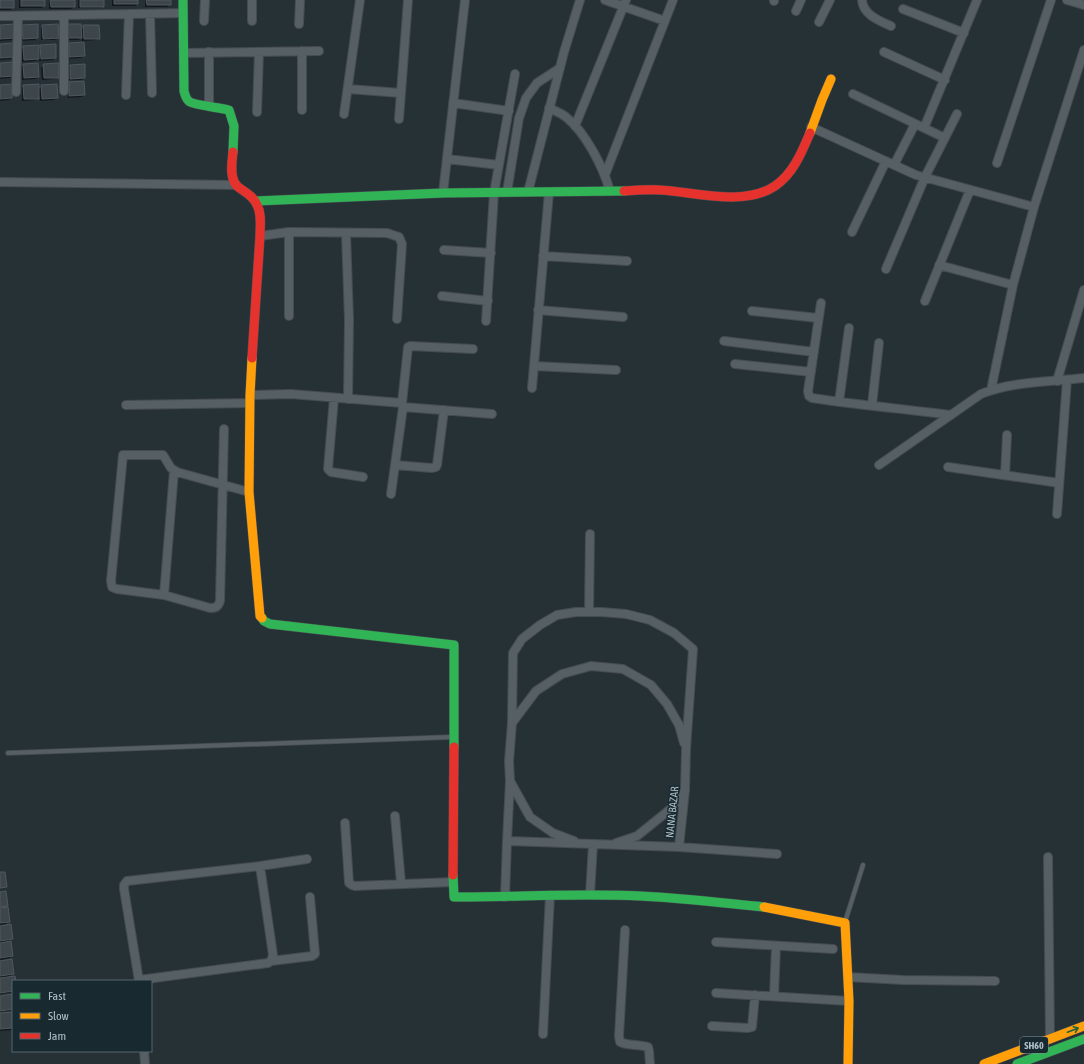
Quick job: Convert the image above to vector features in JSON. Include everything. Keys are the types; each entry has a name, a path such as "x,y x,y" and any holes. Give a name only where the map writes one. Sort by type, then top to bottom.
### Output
{"street":[{"path":"183,0 184,91 186,98 191,103 209,105 229,110 233,118 235,129 232,173 236,185"},
{"path":"204,21 205,0"},
{"path":"252,0 252,21"},
{"path":"299,24 300,0"},
{"path":"344,114 360,0"},
{"path":"399,119 408,0"},
{"path":"443,193 465,0"},
{"path":"528,192 549,108 580,0"},
{"path":"605,0 625,3 665,21"},
{"path":"605,175 673,0"},
{"path":"796,11 801,0"},
{"path":"819,22 830,0"},
{"path":"862,0 865,10 875,18 892,26"},
{"path":"924,128 977,0"},
{"path":"997,163 1051,0"},
{"path":"1067,0 1084,5"},
{"path":"575,126 625,3"},
{"path":"904,9 964,33"},
{"path":"0,16 150,14 183,12"},
{"path":"126,95 129,14"},
{"path":"150,14 152,93"},
{"path":"64,15 64,91"},
{"path":"16,92 18,16"},
{"path":"992,390 1013,285 1034,207 1084,50"},
{"path":"184,53 319,51"},
{"path":"209,52 209,105"},
{"path":"257,112 259,52"},
{"path":"302,52 302,110"},
{"path":"884,52 945,80"},
{"path":"507,192 519,118 526,98 538,83 560,68"},
{"path":"486,321 494,193 515,74"},
{"path":"256,201 443,193 661,190 738,197 770,189 780,182 792,169 802,151 831,79"},
{"path":"348,89 401,93"},
{"path":"853,94 945,138"},
{"path":"453,103 509,111"},
{"path":"549,108 566,117 575,126 590,147 605,175 610,191"},
{"path":"886,269 925,177 957,114"},
{"path":"894,165 915,124"},
{"path":"811,127 916,175 1034,207"},
{"path":"447,159 499,165"},
{"path":"852,232 886,161"},
{"path":"0,182 236,185 249,193 256,201 260,216 250,399 249,492 260,616 264,621 270,624 449,643 454,645 454,897 550,895 640,896 769,907 845,922 849,1001 848,1064"},
{"path":"925,301 970,190"},
{"path":"532,388 549,192"},
{"path":"260,236 289,232 388,233 399,237 402,244 398,319"},
{"path":"289,232 289,316"},
{"path":"346,233 349,320 348,399"},
{"path":"444,250 491,253"},
{"path":"543,256 627,261"},
{"path":"939,265 1013,285"},
{"path":"1058,381 1080,316 1084,290"},
{"path":"442,296 488,301"},
{"path":"821,303 808,391 809,396 812,398 839,402 951,415"},
{"path":"538,310 623,317"},
{"path":"752,311 818,318"},
{"path":"839,402 849,328"},
{"path":"724,341 814,352"},
{"path":"872,405 879,343"},
{"path":"391,494 408,347 473,349"},
{"path":"735,364 811,372"},
{"path":"534,366 616,370"},
{"path":"879,465 981,394 992,390 1084,378"},
{"path":"1057,514 1067,380"},
{"path":"126,405 250,399 291,394 492,414"},
{"path":"334,398 328,470 331,472 363,477"},
{"path":"395,465 436,467 444,410"},
{"path":"164,595 174,471 163,455 123,455 111,581 112,587 164,595 210,608 216,608 220,602 224,429"},
{"path":"1005,475 1008,435"},
{"path":"948,467 1059,484"},
{"path":"174,471 249,492"},
{"path":"589,612 590,534"},
{"name":"NANA BAZAR","path":"576,612 626,614 650,620 674,633 693,649 686,749 686,790 679,847 507,841 510,781 509,761 512,723 513,653 522,639 540,625 557,615 576,612"},
{"path":"512,723 536,691 562,674 591,666 623,669 651,685 667,704 679,725 686,749"},
{"path":"510,781 530,817 553,833 580,844"},
{"path":"610,845 637,836 673,807 686,790"},
{"path":"395,816 401,883"},
{"path":"345,823 349,883 352,885 453,882"},
{"path":"505,897 507,841"},
{"path":"590,895 593,844"},
{"path":"679,847 777,854"},
{"path":"1048,857 1050,1039"},
{"path":"306,859 127,882 124,884 139,980 312,956 314,954 310,897"},
{"path":"260,866 273,955 271,961"},
{"path":"543,1034 550,895"},
{"path":"625,930 619,1036 620,1042 624,1044 648,1047 650,1064"},
{"path":"716,942 834,949"},
{"path":"774,996 776,946"},
{"path":"848,977 903,980 995,981"},
{"path":"716,992 849,1001"},
{"path":"712,1026 752,1027 755,995"},
{"name":"SH60","path":"984,1064 1084,1026"},
{"name":"SH60","path":"1017,1064 1084,1039"},
{"path":"144,1052 145,1064"}],"lane":[{"path":"8,753 454,737"},
{"path":"845,922 863,865"}],"building":[{"path":"0,0 14,0 14,8 0,8"},
{"path":"21,0 45,0 45,6 21,6"},
{"path":"50,0 75,0 75,7 51,7"},
{"path":"80,0 104,0 104,7 80,7"},
{"path":"114,0 138,0 138,4 114,4"},
{"path":"146,0 171,0 171,5 147,5"},
{"path":"15,24 15,38 0,39 0,25"},
{"path":"38,24 38,38 23,39 22,25"},
{"path":"58,24 59,38 43,39 42,25"},
{"path":"66,24 81,24 82,38 67,38"},
{"path":"83,25 99,25 100,39 84,39"},
{"path":"84,42 85,56 69,57 69,43"},
{"path":"13,43 14,57 0,58 0,44"},
{"path":"56,44 56,58 41,59 40,45"},
{"path":"39,45 39,59 24,60 23,46"},
{"path":"13,62 14,76 0,77 0,63"},
{"path":"38,63 39,77 24,78 23,64"},
{"path":"59,63 59,78 44,78 43,64"},
{"path":"85,64 85,78 70,79 70,65"},
{"path":"84,81 85,95 69,96 69,82"},
{"path":"12,84 12,98 0,99 0,85"},
{"path":"39,84 39,99 24,99 23,85"},
{"path":"57,84 58,98 42,99 41,85"},
{"path":"0,872 5,872 7,887 0,888"},
{"path":"6,891 8,906 0,907 0,892"},
{"path":"8,907 10,922 0,923 0,908"},
{"path":"11,924 13,939 0,941 0,926"},
{"path":"11,941 13,956 0,958 0,943"},
{"path":"12,959 14,974 0,976 0,961"},
{"path":"15,976 16,980 12,980 12,991 0,993 0,978"},
{"path":"12,994 12,1009 0,1011 0,996"},
{"path":"12,1012 12,1028 0,1029 0,1013"}],"traffic: fast":[{"path":"183,0 185,96 193,103 229,110 234,126 233,152"},
{"path":"256,201 443,193 624,191"},
{"path":"262,618 270,624 454,645 454,747"},
{"path":"453,875 454,897 617,895 671,898 764,907"},
{"path":"1017,1064 1084,1039"}],"traffic: slow":[{"path":"810,133 831,79"},
{"path":"252,358 249,492 260,616 262,618"},
{"path":"764,907 845,923 849,1001 848,1064"},
{"path":"984,1064 1084,1026"}],"traffic: jam":[{"path":"624,191 674,191 719,197 749,196 763,192 775,186 792,169 804,148 810,133"},
{"path":"233,152 232,174 234,183 253,199 259,209 260,216 252,358"},
{"path":"453,875 454,747"}]}
